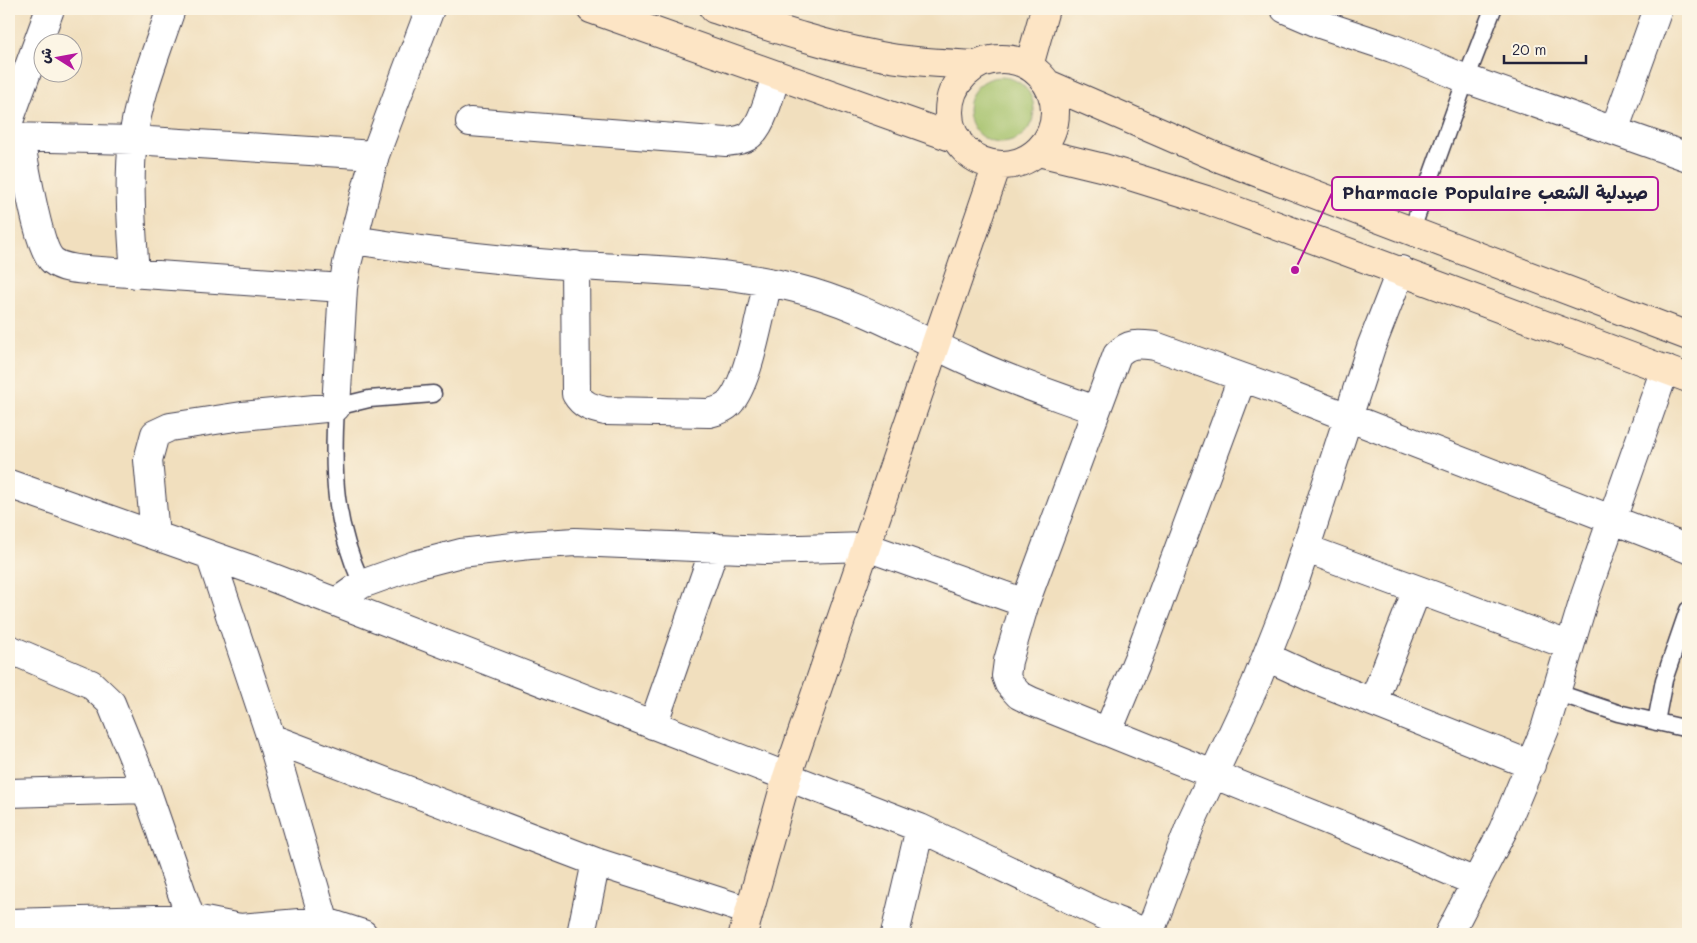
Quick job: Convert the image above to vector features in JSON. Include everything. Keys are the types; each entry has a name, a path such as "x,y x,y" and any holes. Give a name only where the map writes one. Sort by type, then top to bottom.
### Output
{"main road":[{"path":"591,9 956,138 974,156 997,165 1019,162 1038,152 1049,137 1055,120 1054,101 1038,75 1045,9"},
{"path":"714,9 811,40 876,56 922,62 977,65 1003,59 1016,60 1038,75 1219,158 1411,232 1686,328 1676,373 1525,319 1401,270 1210,201 1104,168 1038,152"},
{"path":"956,138 951,123 950,106 954,90 964,76 977,65"},
{"path":"746,923 787,777 997,165"}],"street":[{"path":"50,9 12,132 42,244 53,261 70,268 342,288"},
{"path":"135,274 132,225 133,140 140,107 171,9"},
{"path":"155,535 148,460 151,441 155,434 170,427 242,416 336,408 342,288 375,155 430,9"},
{"path":"1285,9 1320,24 1392,48 1466,79 1688,158"},
{"path":"1614,132 1658,9"},
{"path":"470,122 726,142 742,140 752,133 766,108 776,75"},
{"path":"12,132 375,155"},
{"path":"354,240 418,250 575,266 669,271 768,282 829,297 860,309 966,360 1095,410"},
{"path":"575,266 576,394 580,402 590,408 605,411 709,413 721,410 732,402 749,360 768,282"},
{"path":"9,484 337,602 920,828 1112,927 1149,934 1193,818 1267,657 1307,549 1371,347 1401,270"},
{"path":"1475,882 1399,849 1031,701 1019,695 1009,684 1006,676 1008,661 1025,603 1112,364 1117,355 1128,345 1156,346 1611,517 1688,549"},
{"path":"1449,934 1502,830 1531,764 1545,728 1568,646 1611,517 1676,373"},
{"path":"1108,731 1142,648 1242,378"},
{"path":"337,602 362,584 415,565 461,553 530,545 607,543 766,550 867,547 1025,603"},
{"path":"653,725 715,547"},
{"path":"1307,549 1568,646"},
{"path":"210,555 271,738 326,928"},
{"path":"1373,702 1417,590"},
{"path":"9,649 91,684 101,691 118,716 146,789 193,926"},
{"path":"1267,657 1373,702 1531,764"},
{"path":"271,738 596,862 746,923"},
{"path":"9,793 146,789"},
{"path":"895,934 920,828"},
{"path":"581,934 596,862"},
{"path":"9,923 326,928 363,934"}],"lane":[{"path":"1411,232 1493,9"},
{"path":"362,584 350,556 339,517 333,461 336,408 369,399 433,394"},
{"path":"1656,722 1664,680 1688,610"},
{"path":"1555,692 1656,722 1688,729"}],"green space":[{"path":"994,77 1008,77 1020,82 1029,91 1034,103 1032,123 1025,134 1008,143 994,143 982,138 973,129 968,117 968,103 973,91 982,82"}],"place":[{"name":"Pharmacie Populaire صيدلية الشعب","path":"1295,270"}]}
